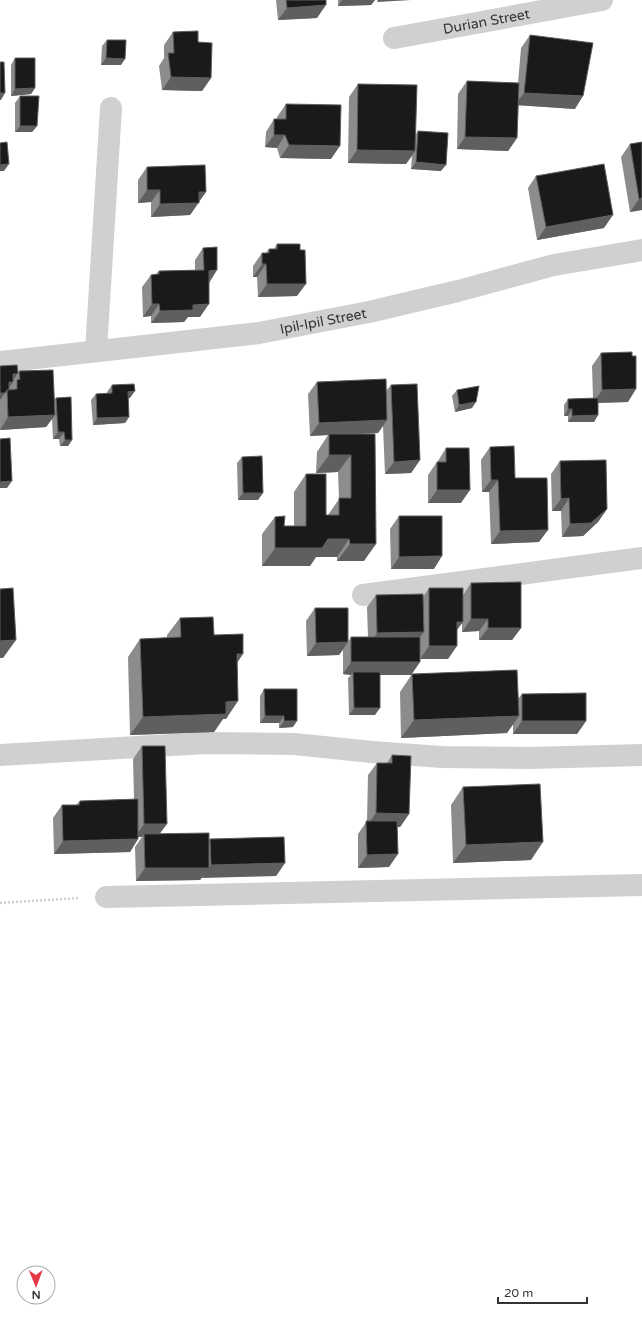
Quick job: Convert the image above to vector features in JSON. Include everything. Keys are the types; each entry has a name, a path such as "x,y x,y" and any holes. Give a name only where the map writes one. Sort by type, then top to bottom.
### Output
{"street":[{"name":"Durian Street","path":"394,38 602,0"},
{"path":"96,351 111,108"},
{"name":"Ipil-Ipil Street","path":"0,362 259,333 377,310 458,291 554,265 642,250"},
{"path":"363,595 642,558"},
{"path":"0,755 221,744 294,744 372,752 442,756 530,758 642,756"},
{"path":"106,897 642,885"}],"path":[{"path":"0,903 106,897"}],"building":[{"path":"286,0 326,0 326,5 287,8"},
{"path":"198,31 198,42 212,43 211,78 171,77 168,53 174,53 173,32"},
{"path":"530,35 593,43 583,96 524,93"},
{"path":"107,40 126,40 125,59 106,58"},
{"path":"15,58 35,58 35,88 15,89"},
{"path":"0,62 4,62 5,93 0,93"},
{"path":"467,81 519,83 517,138 465,137"},
{"path":"358,84 417,85 415,151 357,150"},
{"path":"20,96 39,96 37,126 20,126"},
{"path":"286,104 341,105 340,146 289,145 285,135 274,135 274,119 286,119"},
{"path":"418,131 448,133 446,165 416,162"},
{"path":"7,142 9,164 0,165 0,143"},
{"path":"642,142 642,198 639,199 630,144"},
{"path":"604,164 613,215 546,227 536,176"},
{"path":"205,165 206,192 199,192 199,203 160,204 160,190 147,190 147,167"},
{"path":"277,244 300,244 300,250 305,250 306,284 267,284 266,264 262,264 262,253 269,253 269,249 277,249"},
{"path":"217,247 217,270 209,271 209,304 193,305 193,310 160,311 159,304 152,304 151,275 159,274 159,271 204,270 203,248"},
{"path":"632,352 632,356 636,356 636,389 602,390 601,353"},
{"path":"17,365 18,373 13,374 13,382 9,382 9,390 5,393 0,393 0,366"},
{"path":"53,370 55,415 8,417 7,390 17,389 17,380 20,379 19,371"},
{"path":"386,379 387,420 319,423 317,382"},
{"path":"134,384 135,391 128,392 129,417 97,418 96,394 112,393 112,385"},
{"path":"417,384 420,460 394,462 391,385"},
{"path":"479,386 476,402 459,405 457,390"},
{"path":"71,397 72,440 65,440 64,432 58,432 56,398"},
{"path":"598,398 598,415 572,416 572,409 568,409 568,399"},
{"path":"329,434 375,434 376,544 350,544 349,539 328,539 322,548 275,548 275,517 285,516 284,526 306,526 306,474 326,474 326,515 339,515 339,498 351,498 351,455 329,455"},
{"path":"10,438 12,481 0,482 0,439"},
{"path":"514,446 515,478 547,478 548,530 500,531 498,480 491,480 490,447"},
{"path":"446,448 469,448 470,490 437,490 437,462 446,462"},
{"path":"262,456 263,493 243,493 242,457"},
{"path":"606,460 607,509 591,523 570,524 569,498 561,499 560,461"},
{"path":"399,516 442,516 442,556 399,557"},
{"path":"521,582 521,628 488,628 488,619 471,619 471,583"},
{"path":"13,588 16,640 0,641 0,589"},
{"path":"429,588 463,588 463,622 457,622 457,646 429,646"},
{"path":"423,594 424,632 377,633 376,595"},
{"path":"315,608 348,608 348,642 316,643"},
{"path":"213,617 214,635 243,634 243,654 237,654 238,701 226,702 226,714 143,717 140,639 181,637 180,618"},
{"path":"351,637 420,637 420,662 351,662"},
{"path":"517,670 519,716 414,720 412,674"},
{"path":"353,672 380,672 380,708 354,708"},
{"path":"264,689 297,689 297,721 284,721 284,716 265,716"},
{"path":"586,693 586,721 522,721 522,694"},
{"path":"142,746 165,746 167,824 144,824"},
{"path":"392,755 411,756 409,814 376,813 377,763 392,763"},
{"path":"540,784 543,842 466,845 463,787"},
{"path":"138,799 138,839 63,841 62,805 79,805 80,801"},
{"path":"366,821 397,821 398,854 367,855"},
{"path":"209,833 209,868 145,868 144,834"},
{"path":"284,837 285,863 211,865 210,839"}]}
